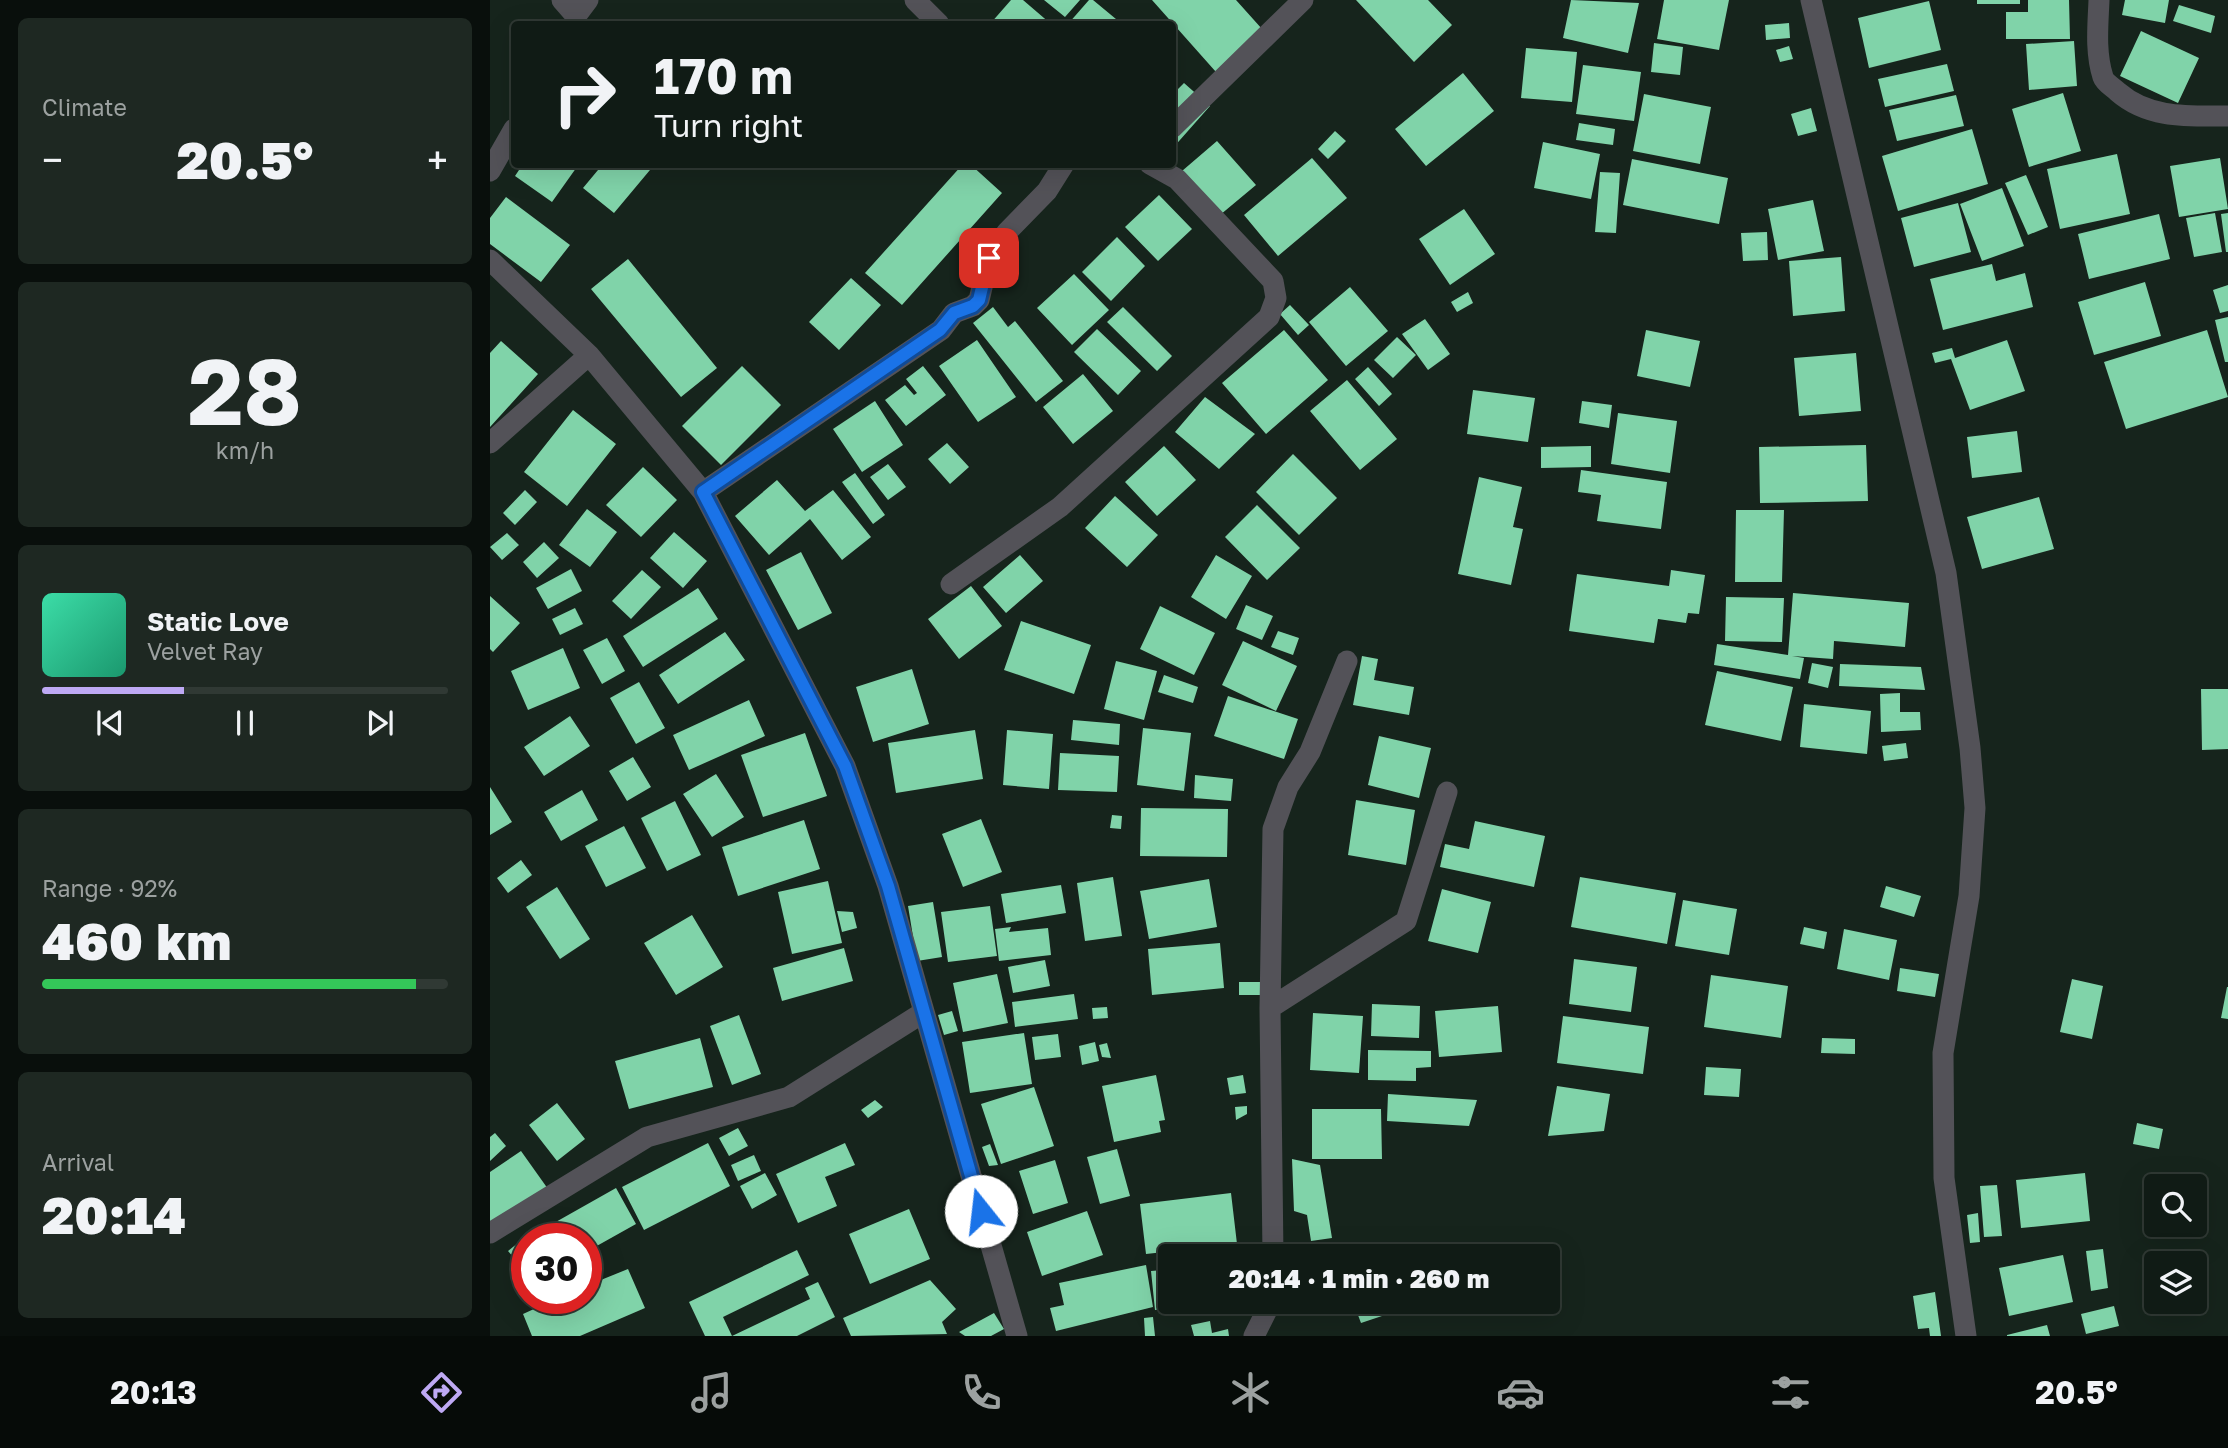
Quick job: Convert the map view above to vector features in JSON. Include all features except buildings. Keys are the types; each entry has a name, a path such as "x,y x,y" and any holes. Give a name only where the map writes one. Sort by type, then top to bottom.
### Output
{"street":[{"path":"915,0 936,21"},
{"path":"1176,124 1303,0"},
{"path":"1811,0 1946,573 1970,748 1975,808 1969,896 1943,1053 1944,1178 1966,1336"},
{"path":"2099,0 2097,43 2104,80 2129,101 2156,112 2184,116 2228,116"},
{"path":"490,171 511,134"},
{"path":"703,492 940,330 954,313 973,306 979,300 989,258 1007,232 1047,191 1061,168"},
{"path":"951,583 1060,507 1269,317 1276,299 1273,281 1177,179 1157,168"},
{"path":"490,260 589,355 703,492 845,766 888,886 1017,1336"},
{"path":"490,443 589,355"},
{"path":"1273,1244 1270,1008 1273,829 1289,787 1310,752 1347,661"},
{"path":"1270,1008 1406,921 1447,792"},
{"path":"490,1233 647,1137 789,1097 925,1012"},
{"path":"1254,1336 1265,1314"}],"route":[{"path":"981,1211 888,886 845,766 703,492 940,330 954,313 973,306 979,300 989,258"}]}
